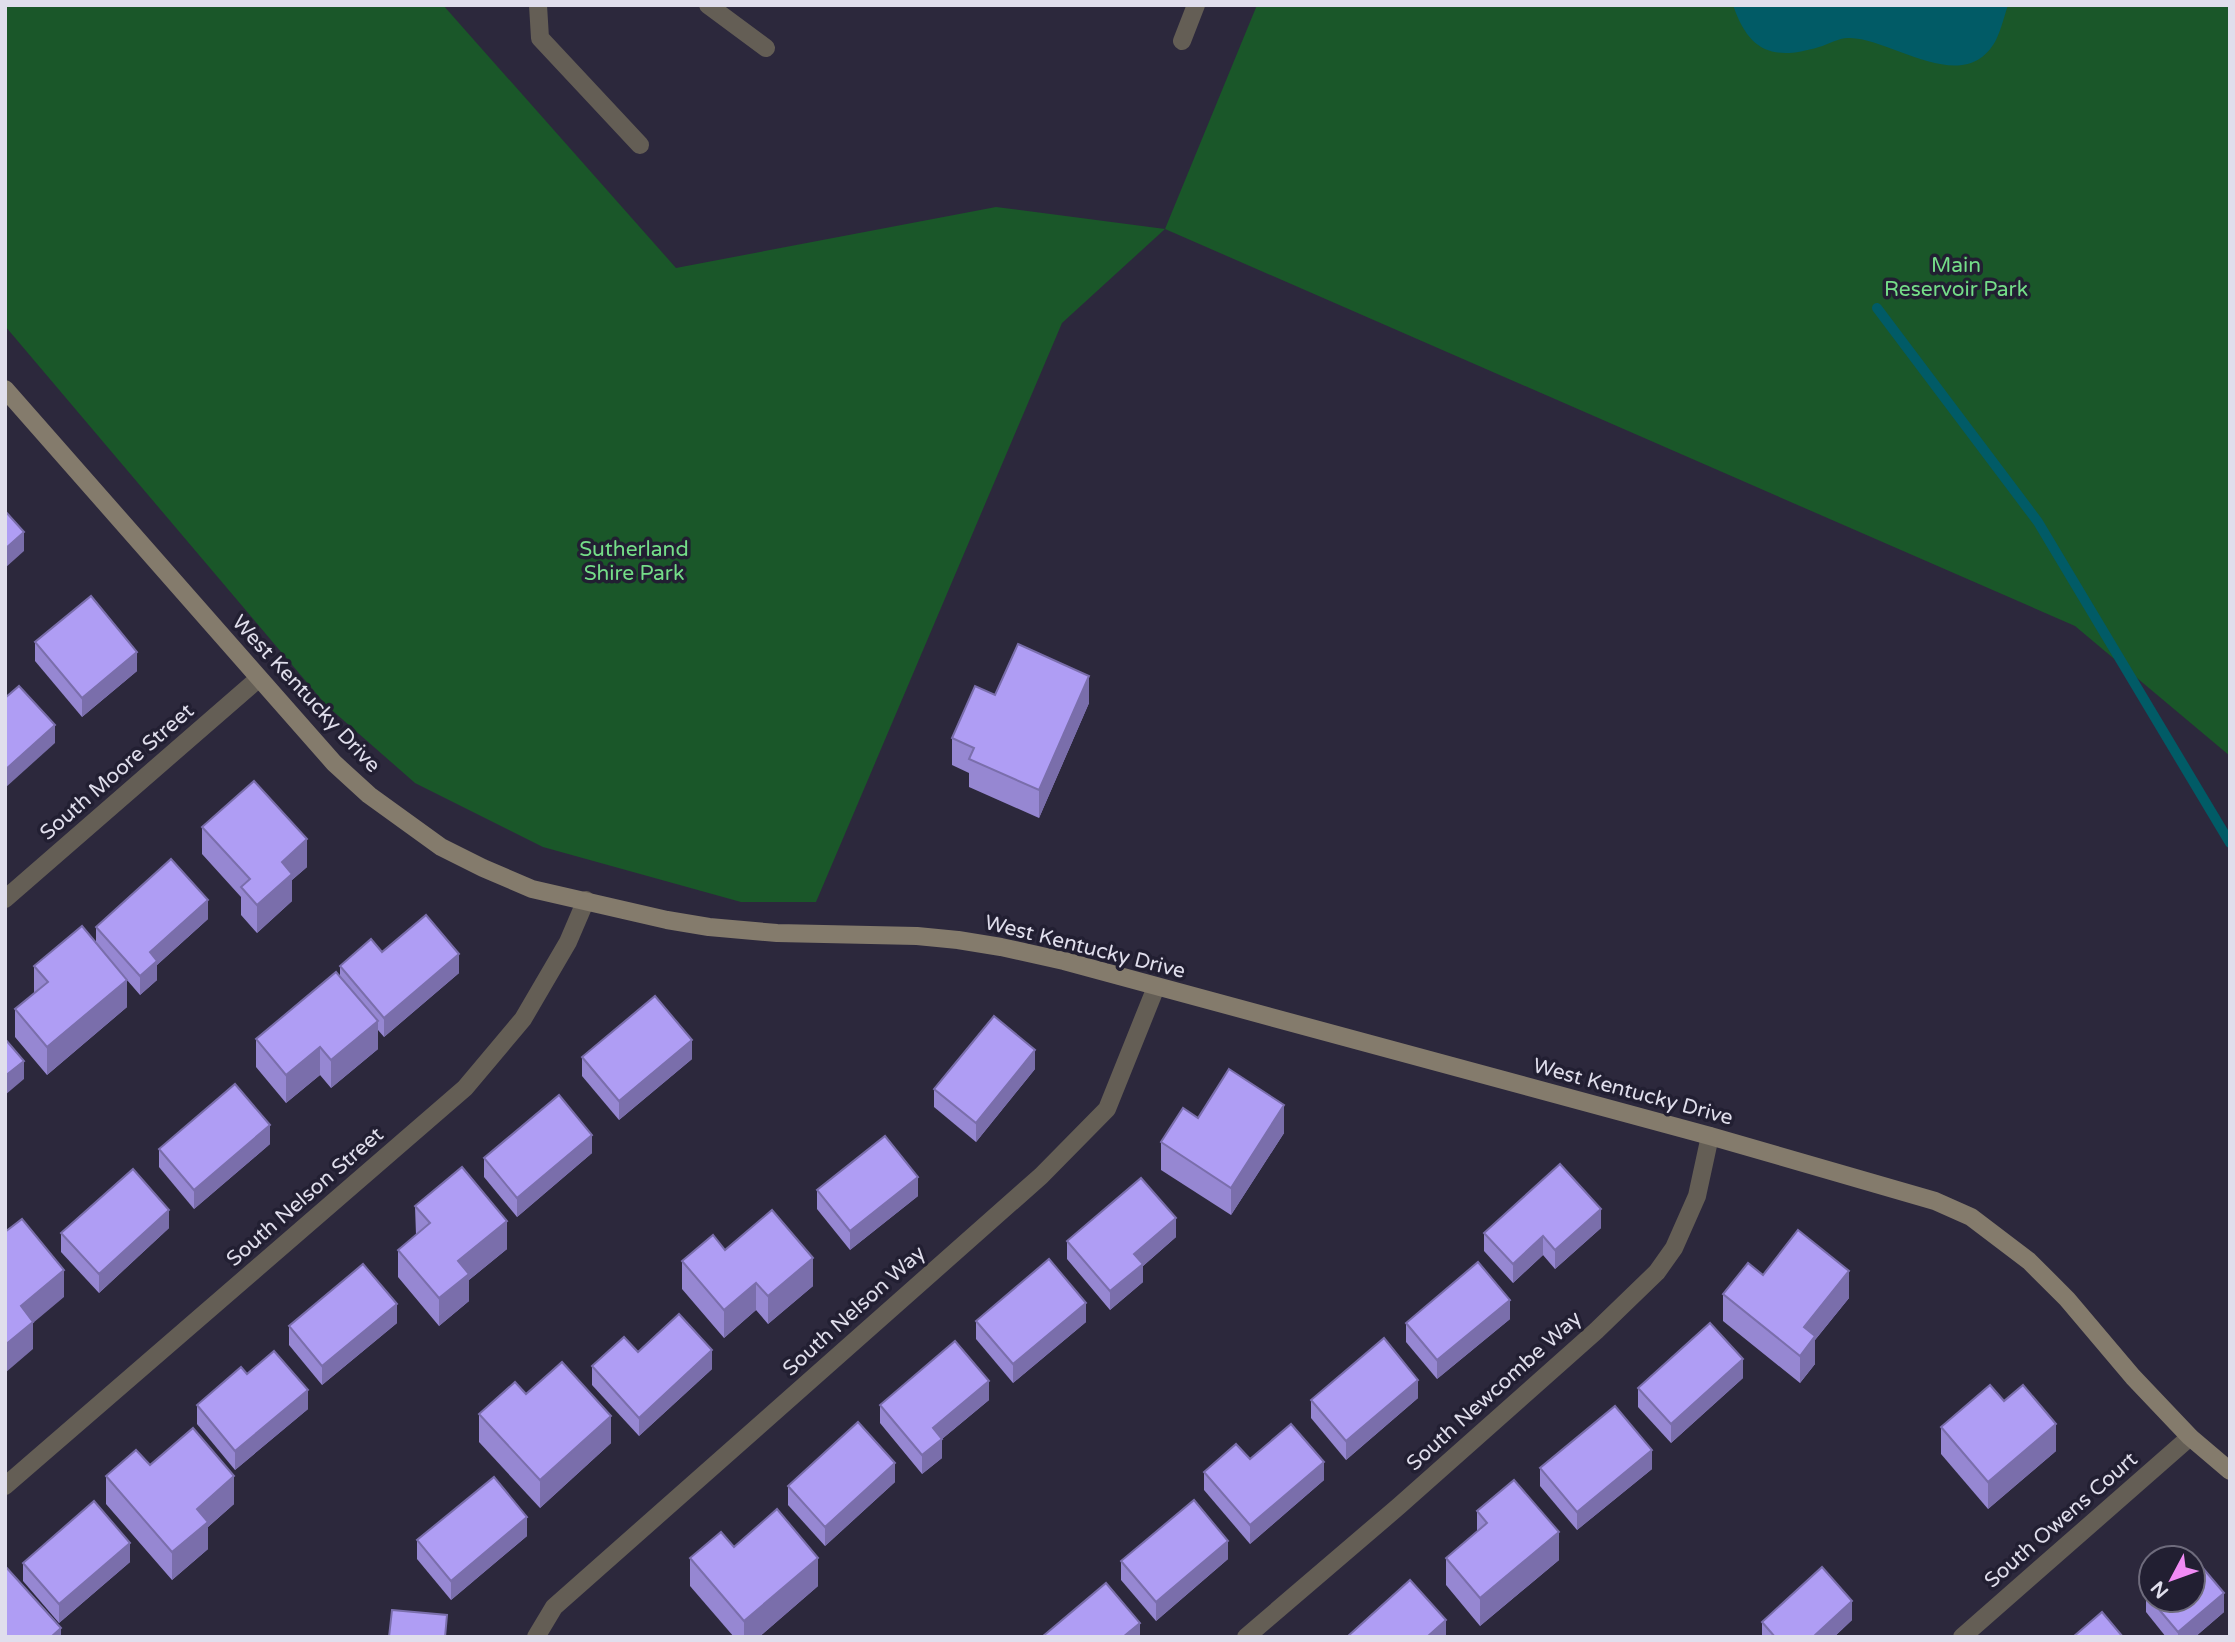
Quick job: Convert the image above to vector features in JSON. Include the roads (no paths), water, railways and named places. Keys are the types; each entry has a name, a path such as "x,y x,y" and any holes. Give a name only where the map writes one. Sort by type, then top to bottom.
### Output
{"street":[{"path":"538,5 540,38 640,145"},
{"path":"708,5 765,48"},
{"path":"1182,41 1196,5"},
{"name":"West Kentucky Drive","path":"5,389 334,763 369,795 404,821 442,847 483,868 532,890 667,920 777,933 916,936 958,940 1063,961 1710,1136 1935,1200 1971,1217 2029,1261 2067,1299 2133,1377 2190,1437 2230,1471"},
{"name":"South Moore Street","path":"5,899 258,679"},
{"name":"South Nelson Street","path":"5,1486 465,1088 523,1019 568,942 586,900"},
{"name":"South Nelson Way","path":"536,1637 554,1607 1041,1176 1107,1110 1156,987"},
{"name":"South Newcombe Way","path":"1246,1637 1586,1340 1657,1272 1674,1248 1697,1196 1710,1136"},
{"name":"South Owens Court","path":"1962,1637 2190,1437"}],"waterway":[{"path":"1877,308 2038,522 2230,843"}],"park label":[{"name":"Main Reservoir Park","path":"1956,277"},
{"name":"Sutherland Shire Park","path":"634,561"}]}
